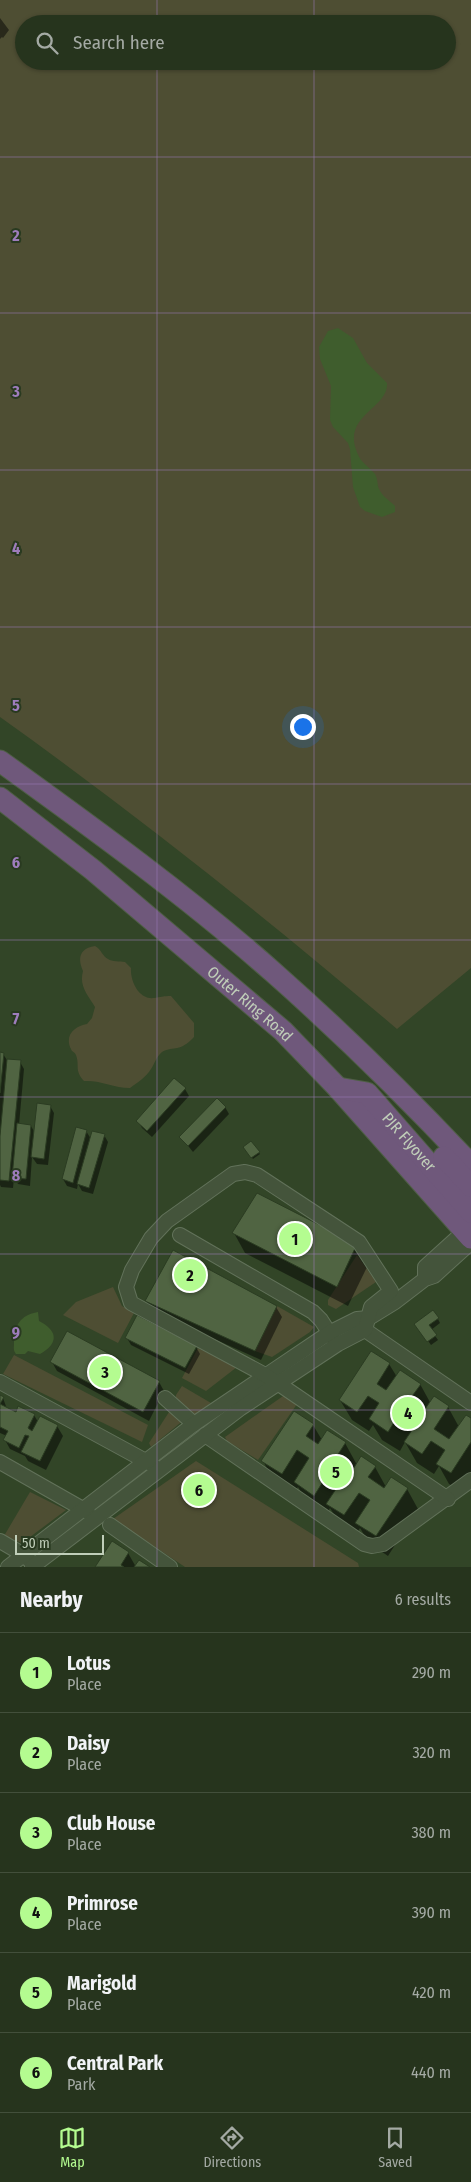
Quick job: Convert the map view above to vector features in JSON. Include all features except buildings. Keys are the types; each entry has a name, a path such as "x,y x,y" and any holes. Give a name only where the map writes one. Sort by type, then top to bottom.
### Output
{"highway":[{"path":"0,761 115,844 272,971 347,1040 471,1166"},
{"name":"Outer Ring Road","path":"0,798 93,870 283,1031 338,1088 471,1238"},
{"name":"PJR Flyover","path":"362,1055 370,1079 385,1104 471,1212"},
{"name":"PJR Flyover","path":"338,1088 367,1094 385,1104 471,1186"}],"street":[{"path":"367,1324 371,1307 391,1291 367,1251 355,1239 257,1175 245,1172 233,1174 167,1221 150,1238 132,1270 126,1286 131,1304 267,1376 448,1499"},
{"path":"180,1235 313,1312 322,1320 338,1344"},
{"path":"0,1541 24,1555 35,1567 96,1517 241,1408 367,1324 425,1279"},
{"path":"8,1567 82,1508 194,1424 329,1333 357,1319 367,1324 471,1402"},
{"path":"0,1382 147,1461 160,1470"},
{"path":"165,1398 194,1424"},
{"path":"205,1435 364,1544 372,1546 383,1544 448,1499 471,1480"},
{"path":"0,1462 96,1517"},
{"path":"110,1525 170,1567"}],"shaded area":[{"path":"0,0 471,0 471,968 397,1029 202,869 0,717"},
{"path":"338,328 353,338 367,363 387,383 385,392 380,400 358,423 354,433 355,445 361,460 375,474 382,494 395,506 395,512 382,517 365,511 360,507 353,487 348,443 333,427 330,420 331,386 320,359 319,347 328,331"},
{"path":"95,946 108,959 125,962 131,968 134,984 140,993 149,998 171,996 194,1023 194,1037 181,1047 162,1052 147,1075 130,1088 84,1081 78,1071 76,1055 71,1050 69,1044 72,1032 78,1027 87,1024 92,1018 95,1007 83,986 83,971 80,958 83,951"},
{"path":"357,1255 376,1282 336,1309 328,1305 328,1300"},
{"path":"113,1287 122,1306 134,1313 118,1343 63,1315 76,1302"},
{"path":"277,1306 314,1327 310,1332 272,1357 255,1351"},
{"path":"38,1312 39,1321 50,1328 54,1337 51,1345 40,1354 28,1351 25,1354 16,1354 14,1351 14,1337 19,1322 32,1313"},
{"path":"198,1348 237,1367 206,1391 182,1378"},
{"path":"14,1355 148,1425 142,1442 3,1374"},
{"path":"182,1386 211,1403 192,1417 176,1402 176,1395"},
{"path":"293,1389 302,1397 258,1460 227,1441 225,1437"},
{"path":"171,1409 185,1419 151,1447 149,1443"},
{"path":"196,1461 358,1563 359,1567 185,1567 113,1519"},
{"path":"30,1492 66,1510 22,1543 4,1536"}],"place":[{"name":"Lotus","path":"295,1239"},
{"name":"Daisy","path":"190,1275"},
{"name":"Club House","path":"105,1372"},
{"name":"Primrose","path":"408,1413"},
{"name":"Marigold","path":"336,1472"},
{"name":"Central Park","path":"199,1490"}]}
